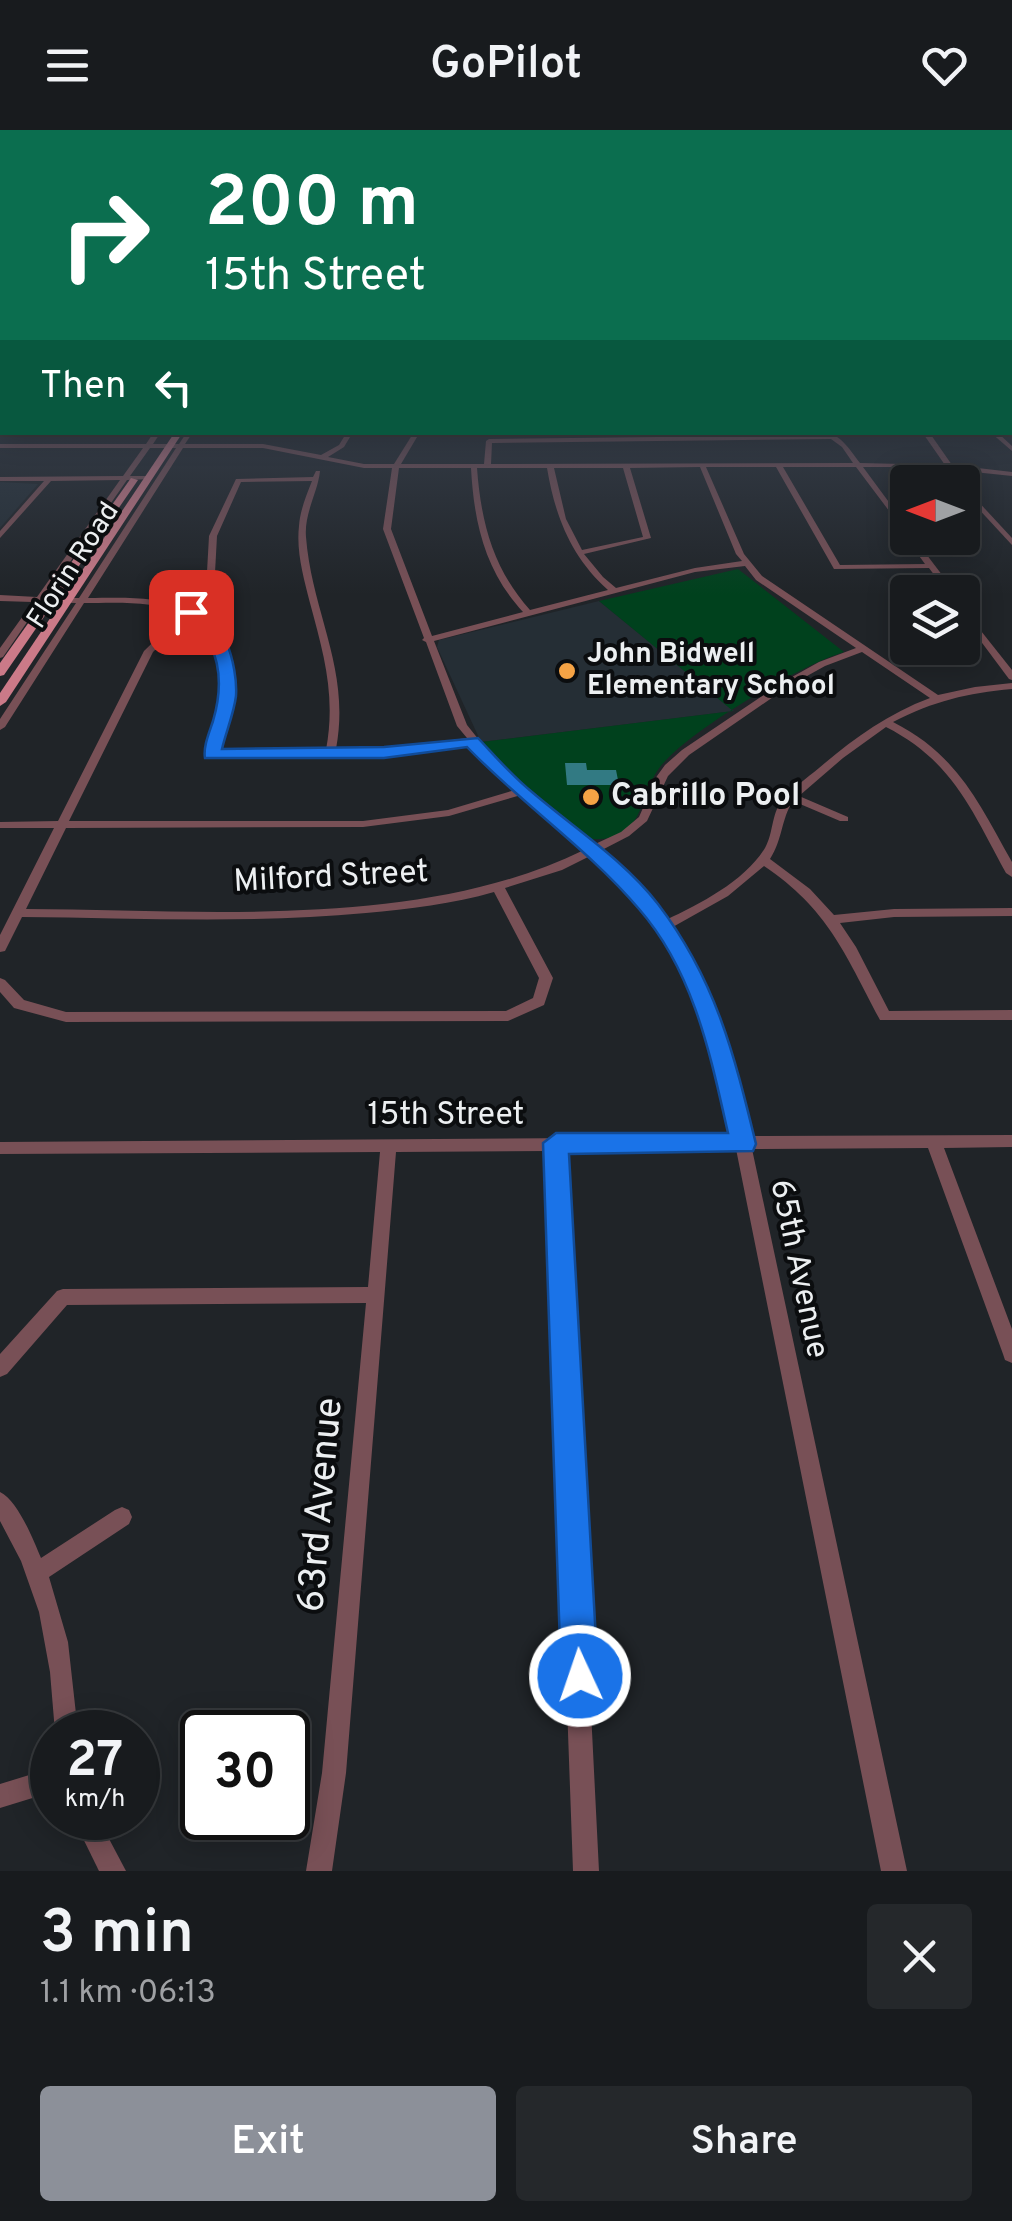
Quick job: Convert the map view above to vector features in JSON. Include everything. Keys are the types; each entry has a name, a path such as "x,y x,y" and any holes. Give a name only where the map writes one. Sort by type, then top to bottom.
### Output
{"main road":[{"name":"Florin Road","path":"0,672 45,600 164,435"},
{"name":"Florin Road","path":"0,702 75,600 149,478 176,446 178,435"}],"street":[{"path":"76,446 85,435"},
{"name":"Florin Road","path":"153,446 157,435"},
{"name":"Florin Road","path":"0,727 75,600 187,435"},
{"path":"254,446 260,435"},
{"path":"330,754 339,702 302,532 316,479 326,459 348,435"},
{"name":"65th Avenue","path":"415,435 396,466 387,518 389,540 472,741 521,792 635,890 690,968 715,1026 744,1144 894,1871"},
{"path":"488,466 489,440 830,435 890,511"},
{"path":"927,435 951,465"},
{"path":"2,446 254,446 396,466 890,465"},
{"path":"778,465 837,567 932,566"},
{"path":"474,466 476,509 483,540 512,595 528,613"},
{"path":"550,466 557,510 580,552 614,591"},
{"path":"580,552 647,538 626,466"},
{"path":"702,466 746,563 784,599 934,697"},
{"path":"980,470 1012,474"},
{"path":"0,536 50,478"},
{"path":"0,479 149,478"},
{"path":"0,948 148,651 210,591 213,536 238,480 316,479"},
{"path":"980,506 1012,542"},
{"path":"924,555 939,575"},
{"path":"428,640 614,591 746,563"},
{"path":"0,598 140,601 191,612 212,629 228,668 228,698 212,754 398,751 472,741"},
{"name":"Florin Road","path":"0,655 45,600"},
{"path":"980,631 1006,662 1012,677"},
{"name":"Milford Street","path":"18,913 362,910 498,887 593,852 645,819 664,774 682,756 789,680 861,649"},
{"path":"664,926 710,903 762,859 774,841 781,810 792,797 884,722 934,697 1012,686"},
{"path":"884,722 920,738 949,764 1012,872"},
{"path":"0,825 396,822 450,814 521,792"},
{"path":"792,797 844,820"},
{"path":"762,859 804,886 834,919 886,1016 1012,1015"},
{"path":"0,983 6,1004 66,1017 519,1014 539,1001 546,978 498,887"},
{"path":"834,919 894,912 1012,912"},
{"name":"15th Street","path":"0,1148 1012,1141"},
{"path":"934,1142 1012,1354"},
{"path":"556,1143 586,1871"},
{"name":"63rd Avenue","path":"319,1871 334,1773 389,1144"},
{"path":"0,1368 63,1296 376,1294"},
{"path":"0,1502 38,1573 60,1657 65,1710"},
{"path":"38,1573 122,1517"},
{"path":"0,1796 30,1787"},
{"path":"97,1840 113,1871"}],"shaded area":[{"path":"0,482 38,484 0,528"},
{"name":"John Bidwell Elementary School","path":"599,601 734,711 481,742 437,647 439,640"}],"green space":[{"path":"738,569 844,652 800,671 732,710 599,601"},
{"path":"729,711 674,752 660,767 631,825 609,838 591,839 509,772 481,742"}],"water":[{"path":"565,763 586,763 587,770 616,770 619,785 567,785"}],"place":[{"name":"John Bidwell Elementary School","path":"567,671"},
{"name":"Cabrillo Pool","path":"591,797"}],"route":[{"path":"191,612 212,629 228,668 228,698 212,754 384,752 472,741 521,792 635,890 690,968 715,1026 744,1144 556,1143 580,1676"}]}
